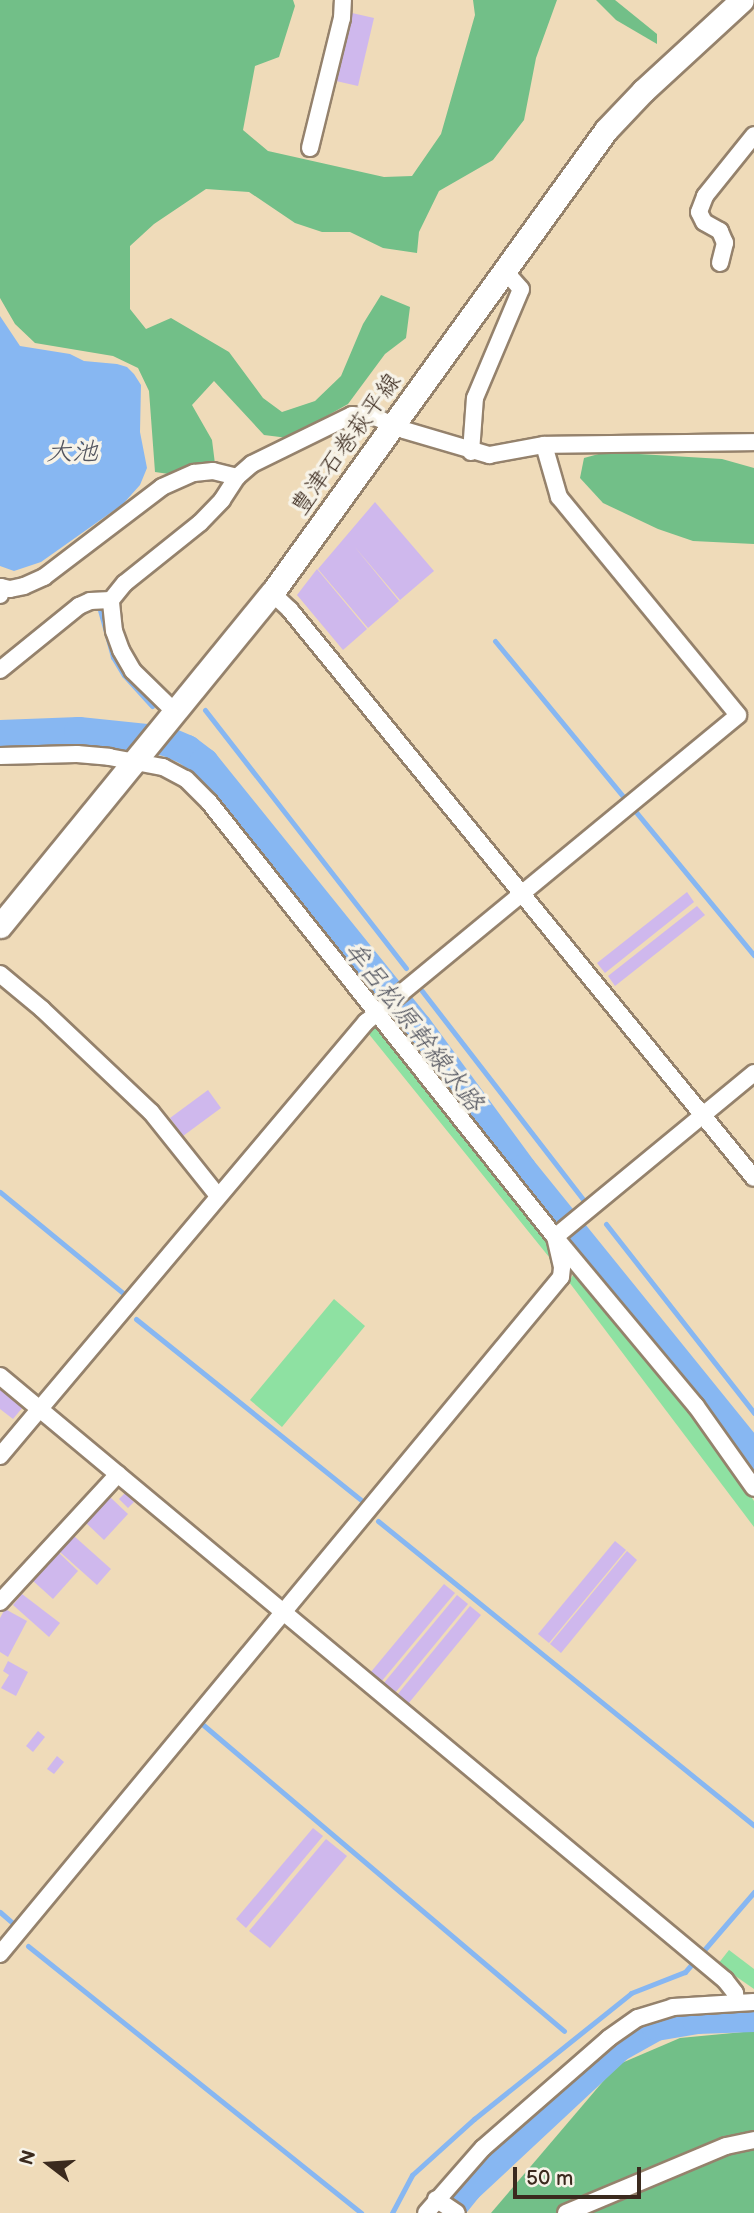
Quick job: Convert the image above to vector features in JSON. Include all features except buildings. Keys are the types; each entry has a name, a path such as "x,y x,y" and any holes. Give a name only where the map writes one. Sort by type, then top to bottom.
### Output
{"main road":[{"name":"豊津石巻萩平線","path":"0,926 272,593 503,269 606,130 643,91 741,0"}],"street":[{"path":"310,148 342,18 343,0"},
{"path":"720,263 725,243 720,231 704,222 699,212 705,196 754,135"},
{"path":"471,452 475,398 521,289 503,269"},
{"path":"173,714 134,671 121,650 114,631 111,600 125,583 200,523 251,464 302,442 344,418 364,415 471,452 489,455 544,445 754,442"},
{"path":"0,1456 218,1196 378,1011 738,715 559,497 544,445"},
{"path":"0,595 1,587 10,589 24,586 44,577 162,487 194,473 213,471 237,477"},
{"path":"272,593 290,610 754,1178"},
{"path":"0,670 79,606 90,601 111,600"},
{"path":"0,756 77,754 138,757 187,779 209,802 696,1406 754,1488"},
{"path":"0,974 42,1009 151,1112 218,1196"},
{"path":"558,1235 754,1073"},
{"path":"0,1954 284,1615 561,1277 558,1235"},
{"path":"0,1376 725,1980 735,1993 736,2002"},
{"path":"0,1602 118,1474"},
{"path":"426,2213 440,2201 483,2148 609,2038 638,2018 673,2007 754,2001"},
{"path":"566,2213 726,2146 754,2140"},
{"path":"440,2201 457,2213"}],"green space":[{"path":"0,0 293,0 295,6 279,57 255,66 243,130 268,151 384,177 412,176 441,134 475,15 473,0 557,0 536,58 524,120 493,160 439,191 419,232 417,253 383,248 350,232 322,232 295,223 249,192 206,189 154,224 130,246 130,309 146,329 171,318 229,352 263,398 282,412 315,401 341,376 363,324 381,295 410,307 406,338 385,354 348,404 288,438 264,435 214,381 192,405 212,440 215,464 169,474 155,472 149,391 138,368 113,356 35,343 15,324 0,298"},
{"path":"596,0 615,0 657,34 657,44 616,20"},
{"path":"606,452 722,459 754,468 754,544 693,541 658,529 603,503 580,478 584,458"},
{"path":"374,1027 380,1027 549,1237 554,1274 549,1257 368,1033"},
{"path":"574,1273 580,1274 734,1470 754,1501 754,1527 569,1282"},
{"path":"334,1299 365,1326 282,1427 250,1400"},
{"path":"729,1950 754,1969 754,1989 718,1964"},
{"path":"754,2031 754,2213 491,2213 617,2065 680,2038"}],"water":[{"name":"大池","path":"0,316 20,346 70,354 84,361 117,364 127,367 134,374 141,385 140,432 147,468 140,485 123,504 41,562 14,571 0,566"}],"waterway":[{"path":"100,610 113,657 124,675 152,706"},
{"path":"495,641 754,955"},
{"path":"205,710 406,968"},
{"name":"牟呂松原幹線水路","path":"0,735 79,732 166,741 187,750 204,763 417,1027 522,1170 754,1456"},
{"path":"422,991 585,1202"},
{"path":"0,1192 123,1293"},
{"path":"606,1224 754,1413"},
{"path":"136,1319 366,1504"},
{"path":"378,1521 754,1826"},
{"path":"201,1723 564,2031"},
{"path":"392,2213 412,2175 474,2119 631,1993 685,1972 754,1892"},
{"path":"0,1912 15,1925"},
{"path":"28,1946 361,2213"},
{"name":"牟呂松原幹線水路","path":"447,2213 467,2188 618,2047 656,2026 697,2019 754,2017"}]}
